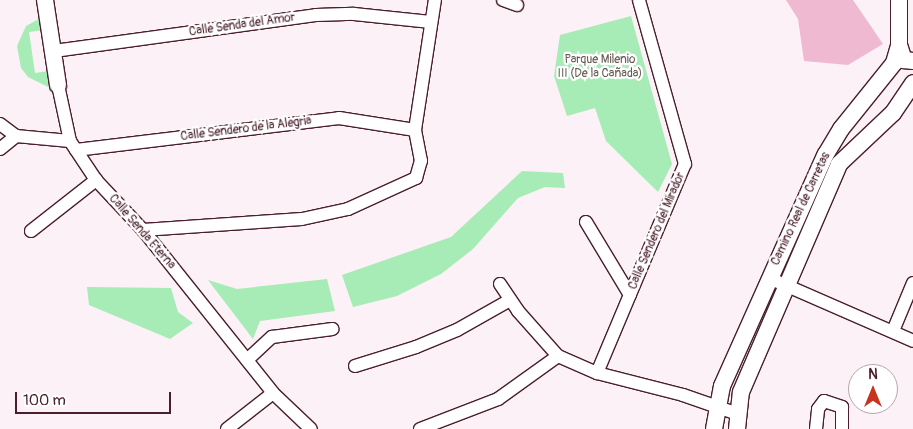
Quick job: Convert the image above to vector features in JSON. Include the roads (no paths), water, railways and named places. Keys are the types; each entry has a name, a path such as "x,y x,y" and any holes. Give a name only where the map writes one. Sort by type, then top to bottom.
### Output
{"street":[{"name":"Calle Senda Eterna","path":"45,0 58,85 73,145 96,180 143,230 273,393 311,429"},
{"path":"143,230 302,219 339,211 392,192 416,178 420,172 415,130 435,0"},
{"path":"503,0 516,5"},
{"name":"Calle Sendero del Mirador","path":"597,373 685,164 639,0"},
{"name":"Camino Real de Carretas","path":"716,429 716,408 722,386 826,154 841,129 884,78 894,63 899,45 899,0"},
{"name":"Calle Senda del Amor","path":"54,51 316,15 354,14 431,22"},
{"path":"899,45 904,60 913,61"},
{"path":"884,78 901,68 907,70 913,84"},
{"name":"Camino Real de Carretas","path":"737,424 740,395 785,284 839,164 893,113 913,84"},
{"name":"Calle Sendero de la Alegria","path":"16,136 73,145 339,118 415,130"},
{"path":"0,124 16,136 0,149"},
{"path":"31,231 96,180"},
{"path":"586,222 630,295"},
{"path":"770,278 913,341"},
{"path":"893,331 913,283"},
{"path":"500,284 510,300 558,356 597,373 683,395 716,408 737,424"},
{"path":"354,366 424,344 457,330 510,300"},
{"path":"247,360 272,338 332,329"},
{"path":"420,429 498,398 558,356"},
{"path":"722,386 726,403 731,404 740,395"},
{"path":"227,429 273,393"},
{"path":"816,429 818,408 824,401 842,407 842,429"},
{"path":"716,429 727,421 737,424"}],"park label":[{"name":"Parque Milenio III (De la Cañada)","path":"600,67"}]}
